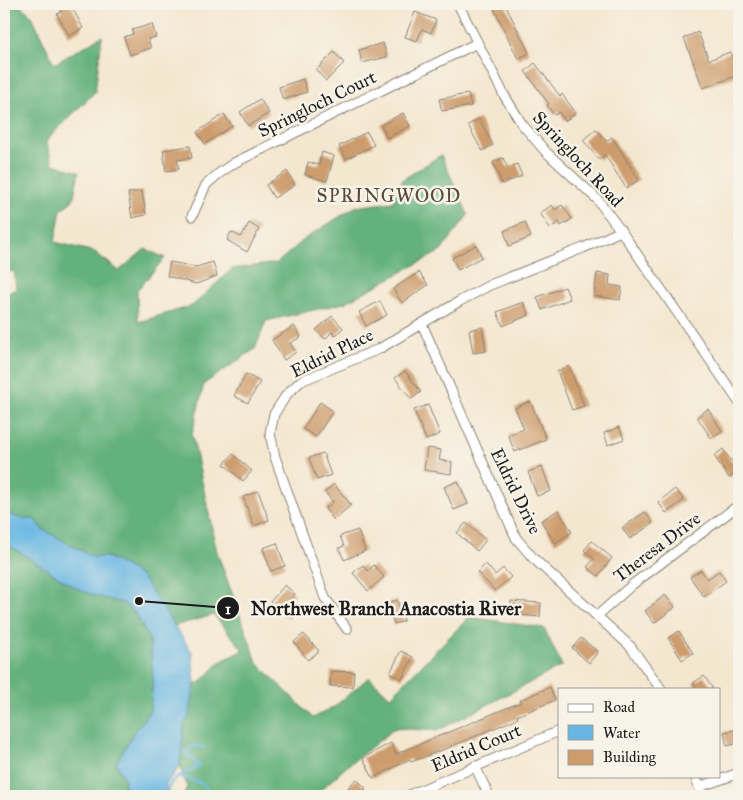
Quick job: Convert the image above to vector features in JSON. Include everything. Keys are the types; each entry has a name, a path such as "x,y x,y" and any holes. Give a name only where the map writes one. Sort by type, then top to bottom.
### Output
{"street":[{"name":"Springloch Road","path":"458,4 504,95 522,124 546,152 597,199 621,230 739,402"},
{"name":"Springloch Court","path":"192,216 206,185 234,163 477,43"},
{"name":"Eldrid Place","path":"347,629 325,598 275,457 270,433 274,414 287,394 301,381 379,349 490,285 583,248 621,230"},
{"name":"Eldrid Drive","path":"422,324 516,538 534,559 630,646 660,688"},
{"name":"Theresa Drive","path":"598,616 633,584 739,506"},
{"name":"Eldrid Court","path":"407,796 558,731"},
{"path":"475,766 489,796"},
{"path":"698,786 739,773"},
{"path":"696,778 702,796"}],"green space":[{"path":"4,4 19,4 32,16 54,64 102,36 95,92 46,141 53,164 79,172 73,200 61,210 55,242 95,252 119,271 145,249 165,258 137,290 138,322 192,306 232,269 277,263 306,238 355,207 393,202 402,180 441,155 468,215 441,251 344,303 266,321 255,349 204,384 192,434 217,552 257,662 313,718 334,707 369,677 390,697 469,617 544,628 562,666 437,731 395,728 345,768 314,796 183,796 187,787 180,766 184,724 189,717 195,684 200,683 220,662 243,650 214,615 174,626 142,577 108,557 93,557 42,529 34,519 23,519 4,513 4,295 16,289 14,271 4,273"},
{"path":"4,542 76,588 123,603 135,614 150,641 153,680 150,711 133,734 116,763 125,780 120,796 4,796"}],"water":[{"path":"4,513 23,519 34,519 42,529 93,557 107,557 142,577 192,652 195,684 189,717 184,724 180,766 165,786 169,796 123,796 125,780 116,763 133,734 150,711 153,680 150,641 136,614 123,603 95,596 76,588 4,542"}],"building":[{"path":"62,4 72,4 83,28 69,36 57,14 61,12"},
{"path":"492,4 505,4 529,53 518,59"},
{"path":"415,12 436,20 431,33 422,29 417,41 405,37"},
{"path":"152,24 156,37 148,39 151,48 130,55 124,37 133,34 132,30"},
{"path":"698,32 709,60 730,52 739,75 703,88 684,38"},
{"path":"383,43 387,57 362,63 359,50"},
{"path":"334,52 344,63 326,81 316,70"},
{"path":"535,63 560,96 562,94 576,113 565,121 559,112 554,115 547,105 549,104 525,71"},
{"path":"303,79 307,92 283,100 279,87"},
{"path":"468,94 471,106 442,111 439,99"},
{"path":"260,99 269,113 248,126 240,112"},
{"path":"403,113 410,126 387,138 381,125"},
{"path":"224,114 232,126 205,144 197,132"},
{"path":"479,119 493,145 482,151 468,125"},
{"path":"596,129 606,141 612,137 639,180 626,188 605,155 599,160 583,140"},
{"path":"367,132 374,145 346,159 339,146"},
{"path":"190,146 192,158 177,160 179,169 166,171 163,150"},
{"path":"322,152 334,156 327,181 305,175 308,162 319,165"},
{"path":"503,158 508,168 517,164 522,176 502,184 493,162"},
{"path":"287,171 295,185 274,198 266,185"},
{"path":"142,191 146,215 132,218 128,193"},
{"path":"552,205 555,210 562,205 572,219 561,226 559,222 550,228 540,213"},
{"path":"525,222 531,237 509,246 504,231"},
{"path":"249,223 259,229 247,252 227,240 231,232 241,237"},
{"path":"476,245 482,257 458,270 452,258"},
{"path":"170,262 196,267 213,262 217,276 196,284 167,276"},
{"path":"419,272 428,285 402,303 393,289"},
{"path":"597,273 610,275 609,285 622,287 620,300 594,296"},
{"path":"565,287 570,299 542,310 537,297"},
{"path":"380,301 387,315 366,326 359,312"},
{"path":"523,302 529,315 503,326 497,312"},
{"path":"332,316 343,328 335,336 332,332 325,339 316,330"},
{"path":"294,326 301,337 290,343 296,352 284,360 272,340"},
{"path":"482,327 486,351 473,353 469,330"},
{"path":"569,366 584,406 572,410 557,371"},
{"path":"405,371 421,392 411,399 395,378"},
{"path":"246,374 260,382 248,403 234,396"},
{"path":"530,401 546,439 515,452 508,435 524,429 515,408"},
{"path":"320,402 333,411 316,437 303,429"},
{"path":"428,405 440,434 426,440 414,410"},
{"path":"708,409 722,431 711,438 697,417"},
{"path":"619,427 624,439 608,445 604,433"},
{"path":"427,448 441,450 439,460 452,462 451,474 424,470"},
{"path":"723,449 731,461 739,455 739,471 729,478 714,456"},
{"path":"323,453 331,475 317,480 309,458"},
{"path":"233,454 252,471 243,481 224,464"},
{"path":"542,467 551,491 537,496 528,472"},
{"path":"458,481 468,504 454,510 444,487"},
{"path":"334,484 351,505 334,520 325,509 333,502 325,492"},
{"path":"675,489 684,500 666,513 658,502"},
{"path":"258,491 269,520 254,526 243,497"},
{"path":"558,510 572,532 555,543 541,521"},
{"path":"645,512 653,523 630,539 622,528"},
{"path":"466,523 486,540 477,551 457,533"},
{"path":"358,530 365,551 344,560 339,548 344,546 340,536"},
{"path":"592,541 612,558 598,576 587,567 594,559 584,550"},
{"path":"277,543 285,566 271,571 263,548"},
{"path":"486,564 495,575 503,568 511,577 495,591 477,572"},
{"path":"363,565 368,571 374,565 384,577 368,591 353,573"},
{"path":"701,570 707,579 719,571 726,581 704,597 690,577"},
{"path":"285,585 295,594 289,601 297,608 288,618 270,602"},
{"path":"665,595 675,607 654,623 645,611"},
{"path":"397,600 404,621 394,624 387,603"},
{"path":"511,601 541,603 540,617 510,614"},
{"path":"679,631 693,653 682,660 668,638"},
{"path":"304,634 319,651 308,660 294,642"},
{"path":"581,638 598,652 589,663 572,648"},
{"path":"401,651 413,657 402,679 390,673"},
{"path":"331,671 354,672 353,687 330,686"},
{"path":"704,676 712,688 696,688 693,683"},
{"path":"550,687 555,700 450,747 411,762 410,759 373,778 363,758 391,743 396,754 521,702 520,700"},
{"path":"739,729 739,743 727,746 724,732"},
{"path":"356,779 365,787 365,790 359,796 341,796"}],"waterway":[{"path":"179,776 199,766 185,752 193,746 204,747"},
{"path":"167,796 170,784 179,776 203,784 213,796"}],"place":[{"name":"Northwest Branch Anacostia River","path":"139,601"}],"district":[{"name":"SPRINGWOOD","path":"389,195"}]}
